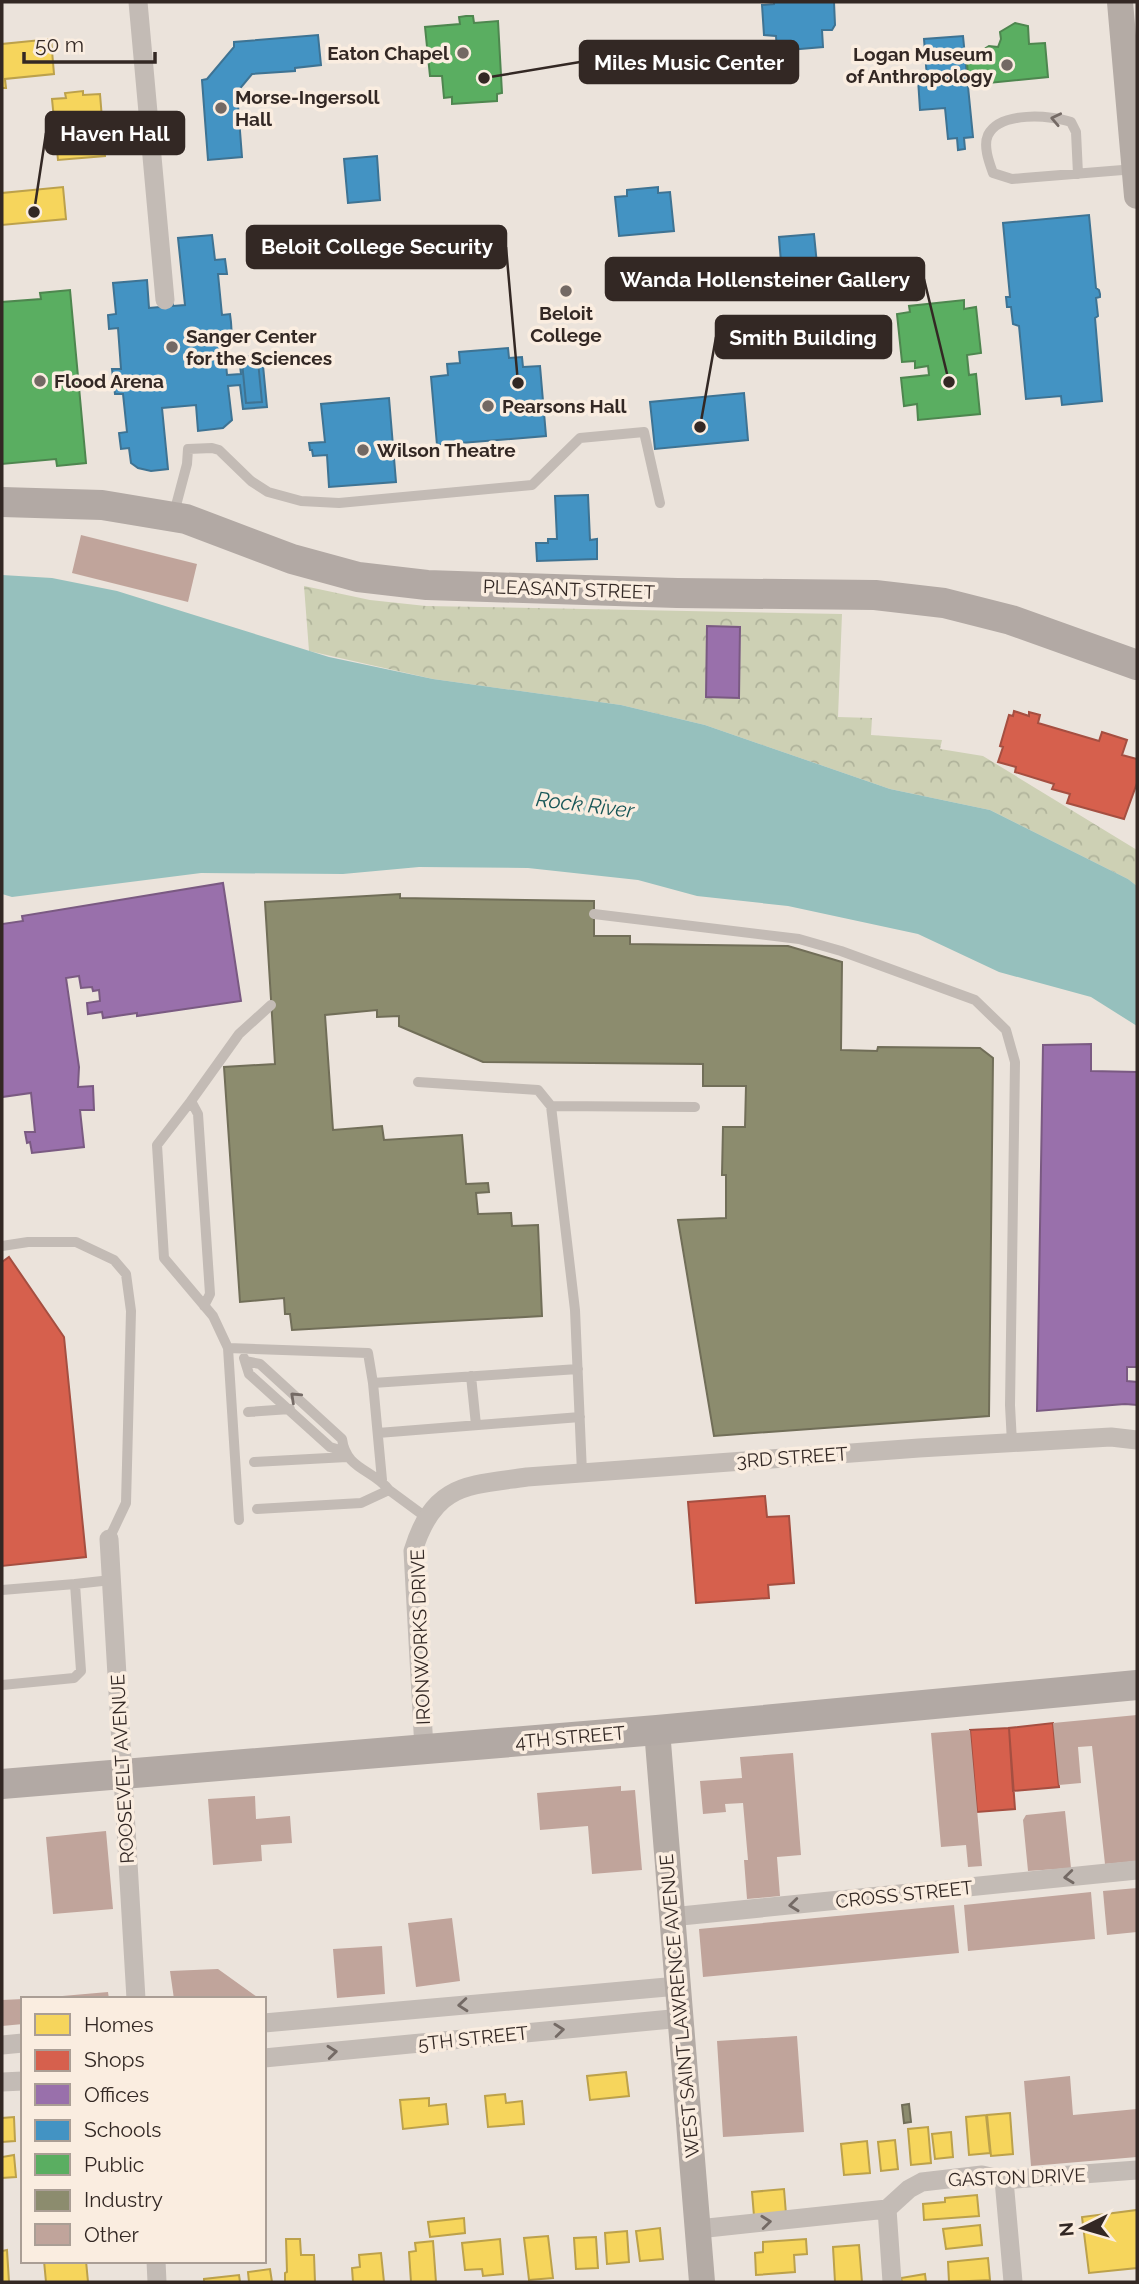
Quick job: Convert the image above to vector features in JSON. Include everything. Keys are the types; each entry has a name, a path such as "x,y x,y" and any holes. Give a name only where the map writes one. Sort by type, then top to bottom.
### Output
{"main road":[{"name":"PLEASANT STREET","path":"2,502 102,505 186,519 306,563 358,577 427,585 677,593 875,595 944,603 1011,620 1137,665"},
{"name":"4TH STREET","path":"2,1784 657,1730 1137,1685"}],"street":[{"path":"138,2 164,300"},
{"path":"1120,2 1137,196"},
{"name":"3RD STREET","path":"448,1494 466,1486 527,1477 1012,1443 1111,1437 1137,1440"},
{"name":"IRONWORKS DRIVE","path":"424,1749 413,1551 420,1528 448,1494"},
{"name":"ROOSEVELT AVENUE","path":"108,1539 136,1997"},
{"name":"WEST SAINT LAWRENCE AVENUE","path":"657,1730 702,2282"},
{"name":"CROSS STREET","path":"671,1917 1137,1870"},
{"name":"5TH STREET","path":"266,2023 678,1986"},
{"name":"5TH STREET","path":"266,2058 681,2018"},
{"path":"2,2045 21,2043"},
{"path":"2,2082 21,2081"},
{"name":"GASTON DRIVE","path":"887,2209 909,2189 922,2182 982,2175 1004,2180 1137,2170"},
{"path":"1004,2180 1013,2282"},
{"path":"698,2229 887,2209 892,2282"},
{"path":"156,2263 157,2282"}],"lane":[{"path":"1078,174 1076,132 1071,122 1035,115 997,126 988,135 986,149 993,173 1012,179 1078,174 1136,168"},
{"path":"173,517 187,464 188,449 219,450 251,481 280,497 339,503 532,485 580,438 644,432 660,503"},
{"path":"594,914 799,939 841,951 975,1000 1006,1030 1015,1062 1010,1405 1012,1443"},
{"path":"239,1520 228,1348 213,1316 164,1258 157,1145 239,1034 271,1005"},
{"path":"418,1082 538,1090 551,1105 575,1310 582,1473"},
{"path":"191,1101 198,1114 210,1294 204,1306"},
{"path":"551,1105 695,1107"},
{"path":"2,1246 28,1242 76,1242 114,1260 126,1274 131,1311 126,1503 108,1539"},
{"path":"241,1347 249,1374 330,1447 345,1454 357,1466 382,1480 389,1490 427,1518"},
{"path":"228,1348 368,1353 382,1480"},
{"path":"245,1361 260,1364 342,1439 345,1454"},
{"path":"373,1383 578,1369"},
{"path":"471,1376 476,1425"},
{"path":"248,1412 290,1409"},
{"path":"378,1433 580,1417"},
{"path":"313,1430 320,1421"},
{"path":"254,1462 345,1454"},
{"path":"257,1509 361,1503 389,1490"},
{"path":"2,1590 111,1580"},
{"path":"2,1685 74,1678 81,1671 75,1584"}],"green space":[{"path":"304,586 370,600 426,606 842,614 838,717 872,718 871,735 942,740 940,749 983,756 1137,850 1137,886 990,810 890,789 705,725 621,705 433,679 309,651"}],"water":[{"name":"Rock River","path":"2,575 52,578 117,591 329,657 433,679 621,705 705,725 890,789 990,810 1137,886 1137,1026 1091,997 999,972 918,934 788,906 697,896 638,880 528,868 419,867 343,874 201,873 12,897 2,894"}],"building: Homes":[{"path":"51,39 54,74 5,79 6,88 2,88 2,44"},
{"path":"83,91 83,95 100,94 105,156 58,160 52,99 66,98 65,93"},
{"path":"63,187 66,219 2,225 2,193"},
{"path":"626,2072 629,2096 590,2100 587,2076"},
{"path":"505,2094 506,2103 522,2101 524,2124 488,2127 485,2096"},
{"path":"429,2098 429,2106 446,2104 448,2124 403,2129 400,2100"},
{"path":"1010,2113 1013,2154 991,2156 987,2115"},
{"path":"986,2115 990,2153 969,2155 966,2117"},
{"path":"14,2117 15,2141 2,2142 2,2118"},
{"path":"928,2127 931,2163 911,2165 908,2129"},
{"path":"951,2132 953,2157 935,2159 932,2134"},
{"path":"895,2140 898,2169 881,2171 878,2142"},
{"path":"867,2141 870,2173 844,2175 841,2144"},
{"path":"14,2155 16,2177 2,2178 2,2157"},
{"path":"784,2189 786,2214 754,2216 752,2192"},
{"path":"977,2195 979,2216 924,2220 923,2204 945,2202 945,2198"},
{"path":"1137,2210 1137,2268 1089,2273 1082,2217"},
{"path":"464,2218 465,2233 430,2237 428,2222"},
{"path":"980,2225 982,2245 946,2249 943,2229"},
{"path":"660,2228 663,2259 640,2261 636,2231"},
{"path":"627,2231 629,2262 607,2264 605,2233"},
{"path":"548,2236 553,2278 529,2280 524,2238"},
{"path":"596,2237 598,2268 576,2269 574,2238"},
{"path":"286,2239 300,2239 301,2255 314,2255 315,2282 285,2282"},
{"path":"500,2239 503,2274 483,2276 482,2269 465,2270 462,2243"},
{"path":"806,2239 807,2254 794,2255 795,2272 756,2275 755,2253 763,2252 763,2242"},
{"path":"433,2241 436,2282 411,2282 409,2252 416,2251 415,2243"},
{"path":"859,2245 862,2282 835,2282 833,2247"},
{"path":"7,2250 9,2282 2,2282 2,2251"},
{"path":"381,2253 384,2282 353,2282 352,2268 360,2267 359,2255"},
{"path":"988,2258 990,2280 949,2282 948,2262"},
{"path":"44,2263 86,2263 88,2282 46,2282"},
{"path":"270,2269 272,2282 249,2282 248,2272"},
{"path":"925,2274 926,2282 902,2282 901,2278"},
{"path":"239,2275 240,2282 204,2282 204,2279"}],"building: Shops":[{"path":"1014,711 1029,716 1029,712 1040,715 1038,723 1099,741 1102,732 1127,740 1122,755 1137,759 1137,783 1124,819 1067,803 1070,794 1052,789 1054,784 1015,772 1016,767 998,762 1009,715 1013,716"},
{"path":"9,1257 64,1337 86,1557 2,1566 2,1262"},
{"path":"765,1496 767,1517 789,1516 794,1583 768,1585 769,1598 696,1603 688,1502"},
{"path":"1053,1723 1059,1787 1013,1791 1009,1728"},
{"path":"1009,1728 1015,1809 977,1812 970,1730"}],"building: Offices":[{"path":"707,626 740,627 739,698 706,697"},
{"path":"223,883 241,1001 137,1016 137,1013 103,1018 102,1012 88,1014 87,1003 100,1001 99,990 93,991 92,987 81,988 79,976 66,978 79,1067 78,1087 93,1086 94,1110 80,1110 84,1147 32,1153 25,1132 35,1132 31,1093 2,1097 2,924 23,921 22,916"},
{"path":"1091,1044 1091,1071 1137,1072 1137,1367 1127,1367 1127,1381 1137,1382 1137,1405 1037,1411 1043,1045"}],"building: Schools":[{"path":"774,2 834,2 835,25 832,30 822,30 823,47 777,51 776,36 764,35 762,5"},
{"name":"Morse-Ingersoll Hall","path":"318,35 321,65 295,68 295,71 252,74 237,92 242,157 208,160 202,80 207,79 234,47 234,42"},
{"path":"963,36 973,137 964,138 965,149 958,150 957,138 948,139 945,108 920,110 918,79 927,78 924,39"},
{"path":"377,156 380,200 348,203 344,159"},
{"path":"658,187 658,193 670,192 674,231 619,236 615,197 627,196 627,190"},
{"path":"1089,215 1096,288 1100,294 1100,297 1096,298 1098,316 1095,318 1102,401 1062,405 1061,396 1026,399 1019,326 1013,324 1011,307 1007,307 1006,297 1010,297 1003,223"},
{"path":"814,234 819,285 783,288 779,237"},
{"name":"Sanger Center for the Sciences","path":"212,235 215,260 225,259 227,274 218,274 222,315 230,314 231,322 232,338 224,339 227,375 241,374 239,357 262,355 267,407 243,409 240,385 228,386 232,420 223,428 198,431 196,405 162,408 168,469 151,471 138,468 131,463 129,448 121,449 119,433 127,432 123,394 115,394 112,369 121,369 118,328 109,329 108,315 116,314 113,283 147,280 149,308 160,307 172,299 173,306 185,305 178,238"},
{"name":"Pearsons Hall","path":"508,348 509,358 522,357 523,367 540,366 546,436 437,445 431,377 448,375 447,364 460,363 459,352"},
{"path":"258,361 262,402 246,403 242,362"},
{"path":"744,393 748,440 655,449 650,402"},
{"path":"389,398 396,482 329,487 327,455 313,456 309,443 325,442 321,404"},
{"path":"588,495 590,540 597,539 597,559 537,561 536,543 548,543 548,539 557,539 555,496"}],"building: Public":[{"name":"Eaton Chapel","path":"473,16 474,23 498,21 502,93 497,94 497,101 452,104 452,97 444,98 442,76 430,76 425,27 460,24 459,17"},
{"name":"Logan Museum of Anthropology","path":"1015,23 1028,26 1029,44 1045,43 1048,77 969,85 966,53 981,51 989,46 998,47 1000,32"},
{"name":"Flood Arena","path":"70,290 86,463 57,466 56,459 2,464 2,302 41,299 40,293"},
{"path":"964,300 964,309 976,307 981,353 967,355 969,375 976,374 980,414 918,420 917,404 904,406 901,378 929,375 928,366 915,368 915,361 902,362 897,314 910,312 909,306"}],"building: Industry":[{"path":"400,894 400,898 594,901 594,936 630,936 630,944 788,946 842,962 841,1050 877,1051 878,1047 980,1048 993,1058 989,1416 714,1436 678,1220 726,1218 726,1175 722,1175 723,1127 745,1127 746,1086 703,1086 703,1064 483,1062 399,1026 399,1016 377,1017 377,1010 325,1015 333,1130 382,1126 384,1140 462,1135 466,1184 488,1183 489,1192 476,1193 478,1214 511,1213 512,1226 538,1225 542,1316 292,1330 290,1314 285,1314 284,1298 240,1302 224,1067 275,1064 265,902"},
{"path":"909,2104 911,2122 904,2123 902,2105"}],"building: Other":[{"path":"81,535 197,564 188,602 72,573"},
{"path":"1137,1715 1137,1861 1105,1864 1092,1746 1078,1747 1081,1783 1059,1785 1053,1723"},
{"path":"970,1730 982,1866 968,1867 966,1845 941,1847 931,1733"},
{"path":"793,1753 801,1855 777,1857 780,1896 747,1899 744,1860 748,1860 743,1803 725,1804 726,1812 703,1814 700,1781 742,1778 740,1757"},
{"path":"621,1786 621,1791 635,1790 642,1870 592,1874 588,1826 540,1830 537,1793"},
{"path":"255,1796 256,1819 290,1816 292,1843 261,1845 262,1861 213,1865 208,1799"},
{"path":"1065,1811 1071,1868 1028,1871 1023,1820 1026,1815"},
{"path":"106,1831 113,1909 53,1914 46,1837"},
{"path":"1137,1888 1137,1932 1107,1935 1103,1891"},
{"path":"1091,1892 1095,1939 968,1951 964,1905"},
{"path":"954,1905 959,1953 703,1977 699,1929"},
{"path":"452,1918 460,1981 416,1987 408,1923"},
{"path":"382,1946 385,1994 337,1998 333,1949"},
{"path":"218,1969 257,1997 174,1997 170,1971"},
{"path":"108,1992 109,1997 51,1997"},
{"path":"21,1999 21,2024 2,2026 2,2000"},
{"path":"797,2036 804,2132 723,2137 717,2041"},
{"path":"1070,2076 1073,2115 1137,2109 1137,2157 1031,2166 1024,2081"}],"place":[{"name":"Eaton Chapel","path":"463,53"},
{"name":"Logan Museum of Anthropology","path":"1007,65"},
{"name":"Miles Music Center","path":"484,78"},
{"name":"Morse-Ingersoll Hall","path":"221,108"},
{"name":"Haven Hall","path":"34,212"},
{"name":"Beloit College","path":"566,291"},
{"name":"Sanger Center for the Sciences","path":"172,347"},
{"name":"Flood Arena","path":"40,381"},
{"name":"Wanda Hollensteiner Gallery","path":"949,382"},
{"name":"Beloit College Security","path":"518,383"},
{"name":"Pearsons Hall","path":"488,406"},
{"name":"Smith Building","path":"700,427"},
{"name":"Wilson Theatre","path":"363,450"}]}
